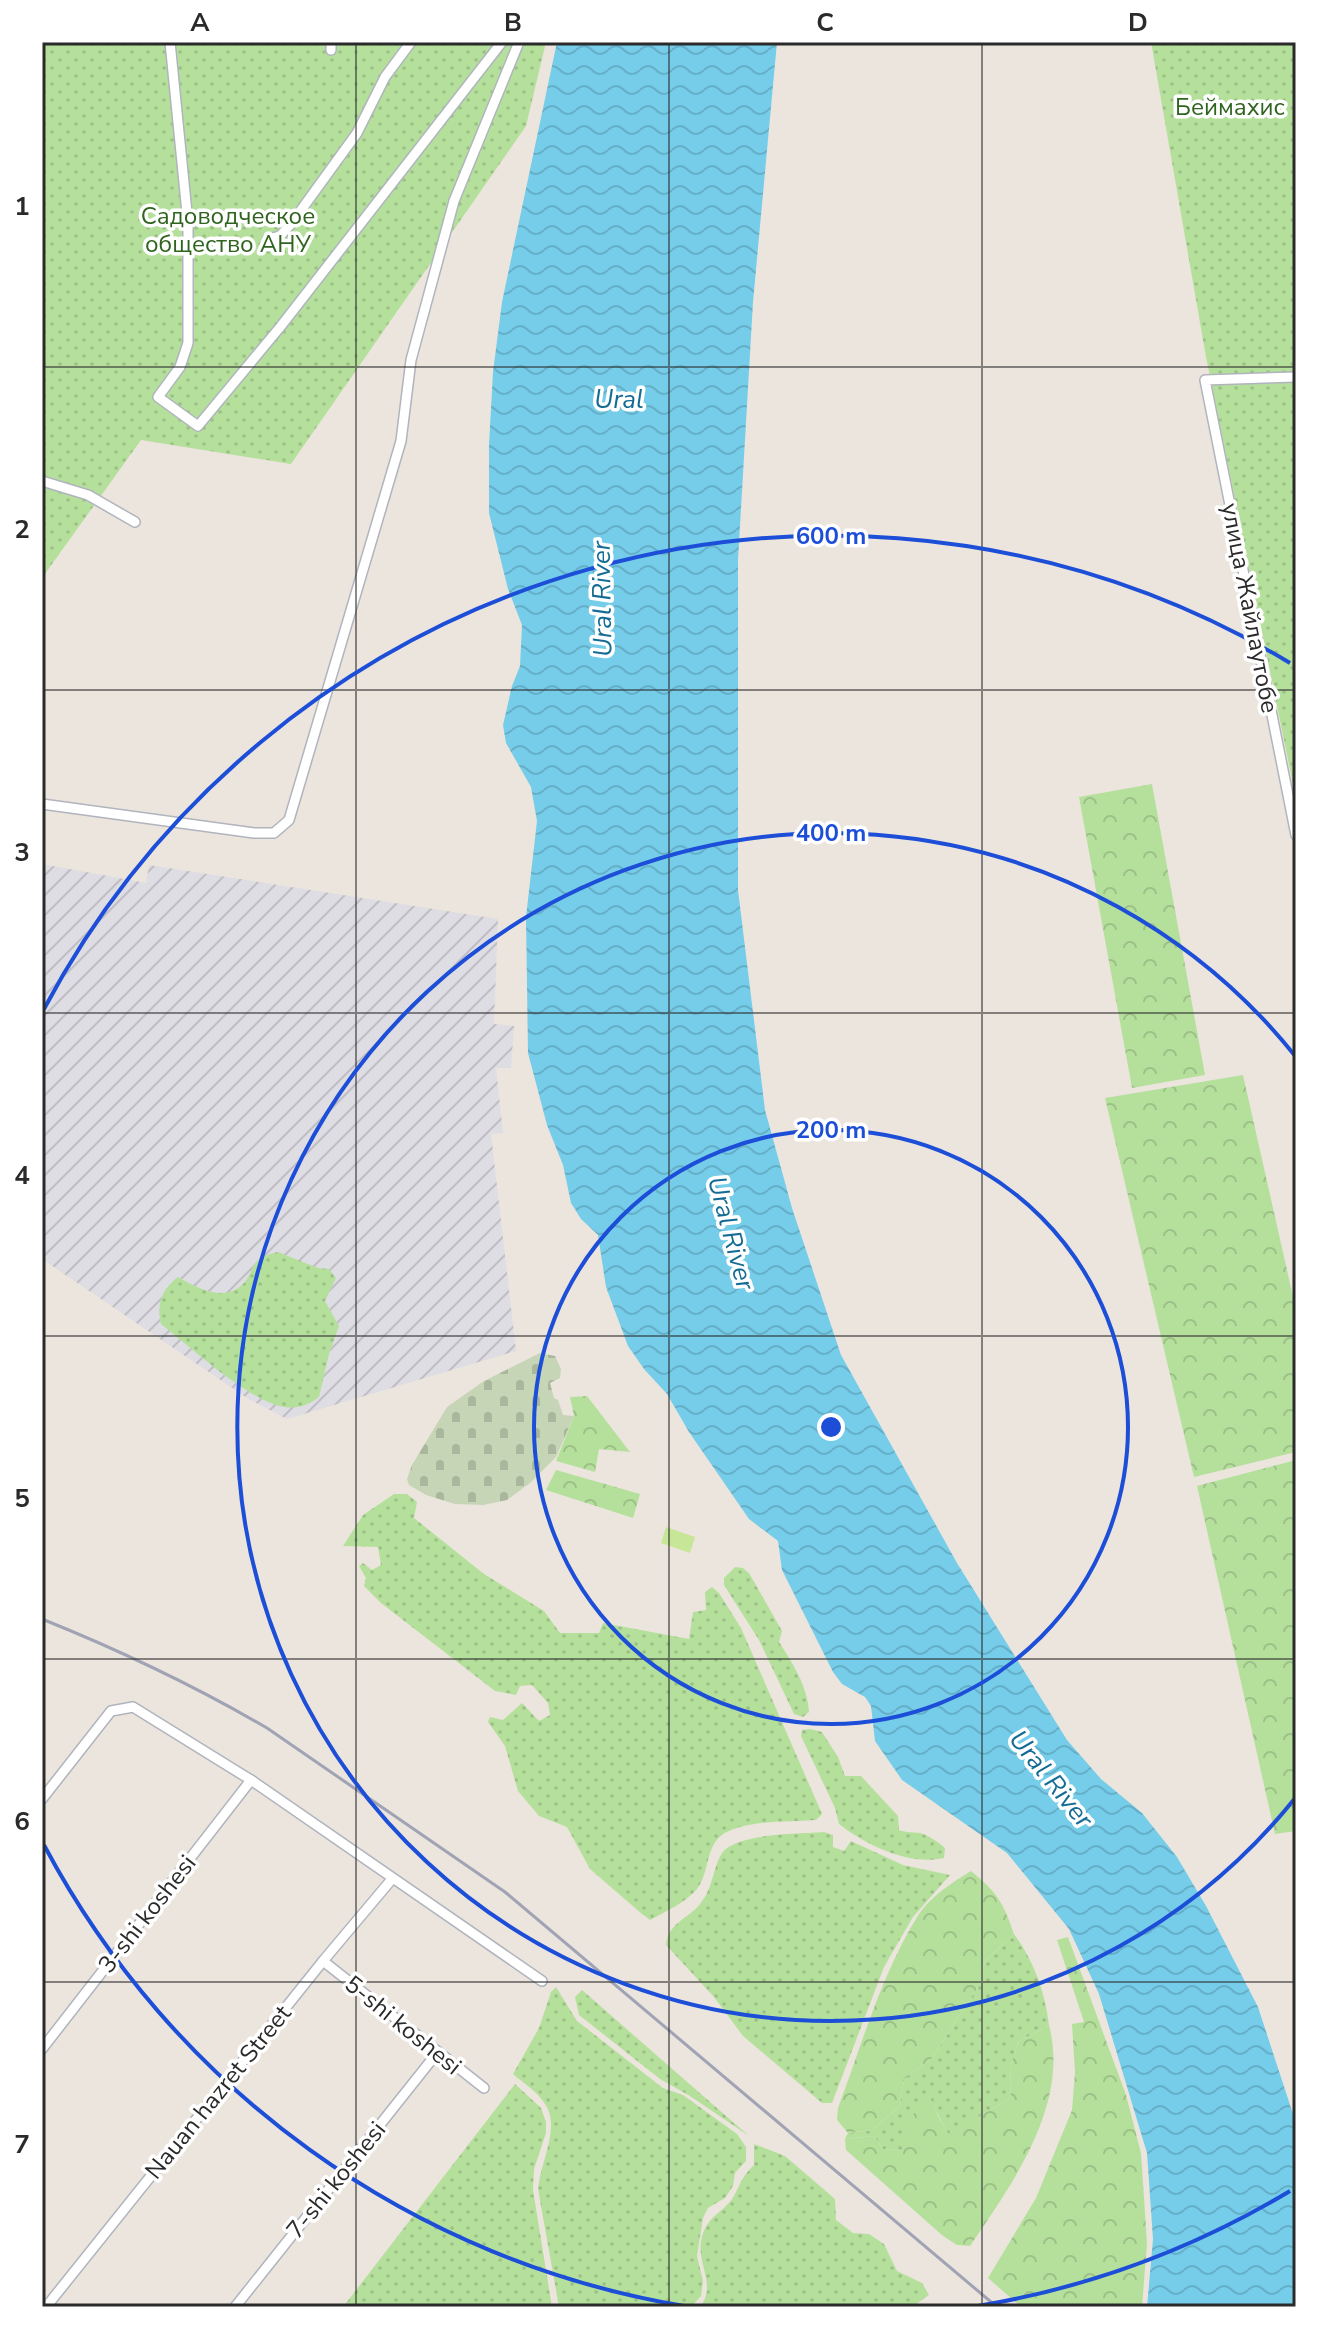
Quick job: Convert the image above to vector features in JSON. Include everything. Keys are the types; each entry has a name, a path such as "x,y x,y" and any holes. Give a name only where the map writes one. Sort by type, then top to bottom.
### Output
{"street":[{"path":"170,42 188,223 188,343 180,367 158,397 198,426 281,326 502,42"},
{"path":"268,239 280,236 291,224 357,133 385,77 411,42"},
{"path":"42,804 254,833 274,833 289,820 401,441 411,360 454,201 519,42"},
{"name":"улица Жайлаутобе","path":"1296,377 1205,380 1296,835"},
{"path":"42,481 88,495 135,522"},
{"path":"42,1799 111,1711 133,1707 251,1780 542,1981"},
{"name":"3-shi koshesi","path":"42,2049 251,1780"},
{"name":"Nauan hazret Street","path":"46,2307 392,1879"},
{"name":"5-shi koshesi","path":"323,1961 484,2088"},
{"name":"7-shi koshesi","path":"235,2307 437,2053"}],"shaded area":[{"path":"42,864 146,883 149,865 498,919 494,1024 514,1026 511,1068 496,1068 503,1133 491,1134 516,1351 287,1419 247,1398 42,1259"}],"green space":[{"name":"Садоводческое общество АНУ","path":"42,42 546,42 526,126 291,464 141,440 42,578"},
{"name":"Беймахис","path":"1151,42 1296,42 1296,799 1206,357"},
{"path":"1152,784 1205,1075 1132,1088 1079,797"},
{"path":"1243,1075 1296,1310 1296,1452 1194,1477 1105,1098"},
{"path":"278,1252 318,1268 329,1269 336,1278 325,1301 339,1326 319,1397 294,1407 270,1403 254,1395 203,1359 161,1324 159,1310 168,1287 178,1277 207,1291 231,1292 244,1283 260,1259"},
{"path":"540,1353 555,1356 561,1369 560,1378 550,1383 554,1398 558,1400 563,1415 574,1416 556,1457 507,1500 483,1505 455,1504 426,1495 409,1485 407,1479 412,1465 447,1407 484,1381"},
{"path":"587,1396 630,1452 599,1449 595,1472 556,1461 574,1416 570,1397"},
{"path":"1296,1460 1296,1831 1275,1834 1197,1486"},
{"path":"556,1470 640,1494 633,1518 546,1490"},
{"path":"394,1494 407,1494 417,1502 414,1518 484,1574 544,1611 560,1633 599,1633 603,1623 689,1639 693,1612 706,1610 705,1592 712,1587 741,1628 822,1814 816,1820 771,1822 729,1831 715,1842 697,1889 650,1920 590,1869 567,1827 539,1816 518,1791 505,1746 488,1722 490,1717 503,1720 522,1703 539,1721 550,1715 548,1703 532,1685 520,1686 516,1695 495,1691 381,1603 364,1586 366,1578 359,1566 363,1563 372,1570 381,1565 378,1547 343,1546 363,1515"},
{"path":"666,1527 695,1537 690,1553 661,1543"},
{"path":"735,1567 749,1573 782,1631 779,1642 806,1693 809,1712 803,1717 794,1714 759,1640 724,1585 724,1578"},
{"path":"802,1730 822,1732 838,1757 845,1776 861,1776 898,1816 899,1830 934,1839 945,1848 944,1858 917,1859 888,1852 839,1824 835,1808 801,1736"},
{"path":"824,1832 833,1835 833,1847 844,1851 851,1841 903,1865 950,1875 913,1917 884,1967 832,2103 822,2103 743,2036 714,1997 666,1945 674,1926 704,1898 719,1859 729,1846 754,1838"},
{"path":"971,1871 998,1898 1014,1934 985,1961 976,1990 932,2058 904,2079 900,2106 872,2130 848,2133 837,2120 838,2108 894,1960 924,1907"},
{"path":"1014,1934 1038,1977 1049,2025 1018,2042 1010,2068 1011,2098 983,2114 951,2139 929,2098 903,2151 883,2149 874,2136 845,2139 848,2133 872,2130 900,2106 904,2079 932,2058 976,1990 985,1961"},
{"path":"1068,1937 1126,2095 1141,2153 1147,2243 1142,2307 1021,2307 988,2278 1036,2198 1072,2110 1075,2072 1072,2024 1084,2022 1057,1940"},
{"path":"556,1987 577,2021 663,2088 683,2095 737,2134 746,2147 746,2161 735,2173 733,2186 725,2198 708,2208 703,2218 697,2256 703,2281 701,2296 691,2307 559,2307 538,2189 551,2123 545,2104 513,2074 539,2028 551,1992"},
{"path":"582,1990 749,2136 660,2079 579,2015 575,1997"},
{"path":"1049,2025 1053,2055 1051,2085 1033,2142 1003,2197 970,2246 957,2245 846,2150 845,2139 874,2136 883,2149 903,2151 903,2125 930,2097 951,2138 1011,2098 1010,2068 1018,2042"},
{"path":"515,2084 541,2108 546,2122 546,2133 534,2169 533,2190 552,2307 343,2307"},
{"path":"754,2144 785,2156 835,2199 836,2220 853,2233 869,2234 884,2244 897,2271 922,2283 929,2295 912,2307 700,2307 707,2291 701,2250 703,2232 730,2202 754,2165"}],"water":[{"name":"Ural","path":"557,42 777,42 753,302 738,560 738,890 765,1110 792,1208 841,1355 957,1563 1067,1740 1101,1779 1142,1813 1177,1857 1258,2007 1296,2130 1296,2307 1147,2307 1153,2239 1147,2153 1099,1994 1069,1929 1007,1853 902,1780 875,1741 871,1706 865,1697 842,1684 833,1672 782,1570 778,1541 749,1519 689,1432 667,1394 628,1346 606,1287 598,1235 581,1219 571,1203 563,1165 547,1125 528,1053 526,917 537,821 531,787 506,743 503,725 520,666 522,625 508,589 489,513 493,372 502,302"}],"railway":[{"path":"42,1619 156,1669 267,1728 505,1892 997,2307"}],"water label":[{"name":"Ural River","path":"602,599"},
{"name":"Ural River","path":"731,1233"},
{"name":"Ural River","path":"1051,1779"}]}
